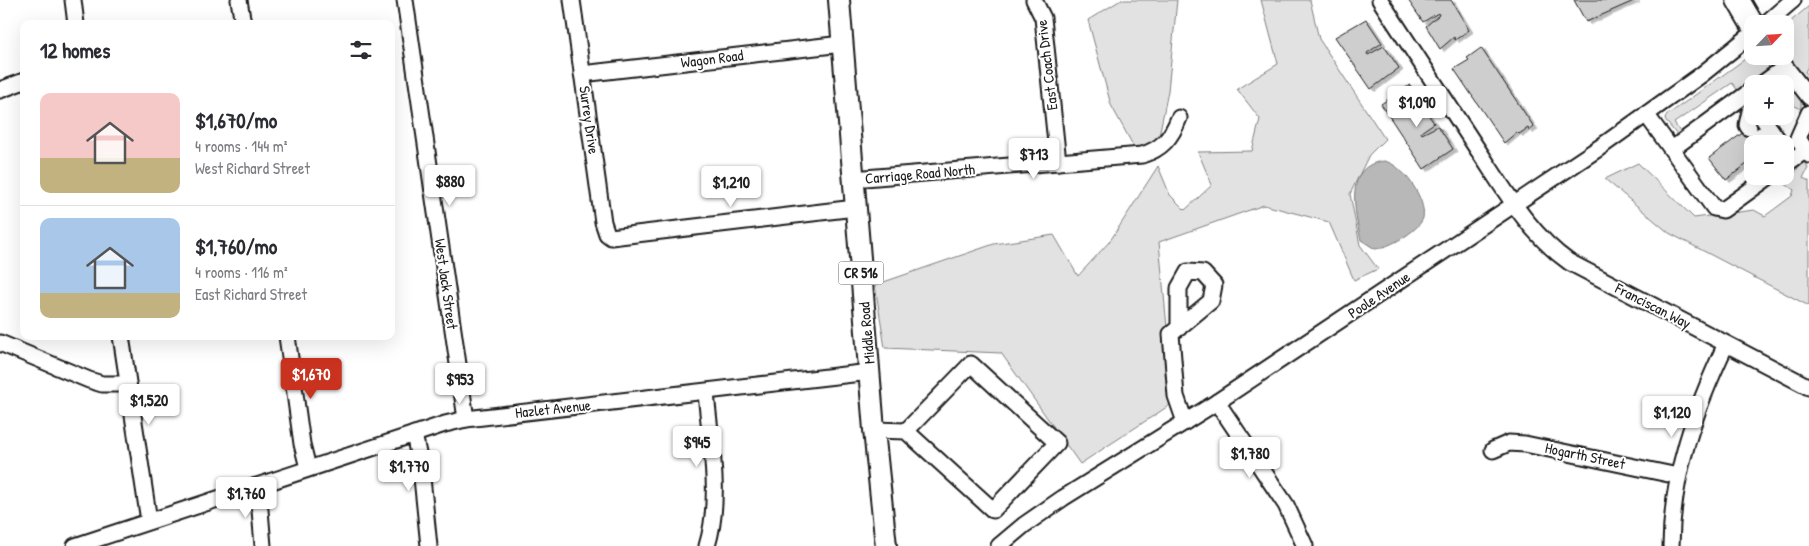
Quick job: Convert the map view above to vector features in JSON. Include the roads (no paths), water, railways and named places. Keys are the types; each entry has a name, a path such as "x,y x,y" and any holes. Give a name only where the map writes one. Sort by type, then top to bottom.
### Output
{"highway":[{"path":"1738,0 1747,15"}],"main road":[{"name":"Middle Road","path":"839,0 874,430 886,546"}],"street":[{"path":"73,0 76,20"},
{"path":"239,0 242,20"},
{"name":"West Jack Street","path":"405,0 466,419"},
{"name":"Surrey Drive","path":"572,0 603,222 607,234 611,237 855,208"},
{"name":"East Coach Drive","path":"1034,0 1043,18 1058,162"},
{"name":"Franciscan Way","path":"1380,0 1514,203 1538,236 1552,250 1568,262 1809,387"},
{"path":"1776,15 1793,0"},
{"name":"Poole Avenue","path":"999,546 1024,525 1063,498 1217,402 1646,114 1701,75 1744,40"},
{"name":"Wagon Road","path":"582,74 842,44"},
{"path":"1769,75 1778,65"},
{"path":"1784,65 1809,97"},
{"path":"0,90 20,82"},
{"path":"1794,158 1807,153 1798,138 1809,113"},
{"path":"1646,114 1714,208 1723,210 1758,185"},
{"name":"Carriage Road North","path":"853,179 1142,155 1153,152 1171,136 1179,118"},
{"path":"1672,149 1750,125"},
{"path":"1759,125 1771,135"},
{"path":"1179,328 1170,334 1176,396 1185,422"},
{"path":"122,340 148,521"},
{"path":"288,340 302,444 308,468"},
{"path":"0,343 89,380 102,384 128,384"},
{"path":"1671,546 1672,511 1678,476 1694,415 1726,344"},
{"path":"874,430 906,431 993,510 1057,443 971,364 906,431"},
{"name":"Hazlet Avenue","path":"74,546 95,543 148,521 414,434 466,419 870,372"},
{"path":"706,392 715,507 707,546"},
{"path":"1217,402 1286,505 1305,546"},
{"path":"414,434 421,468 429,546"},
{"name":"Hogarth Street","path":"1493,450 1509,443 1525,444 1678,476"},
{"path":"253,487 260,510 263,546"}]}
